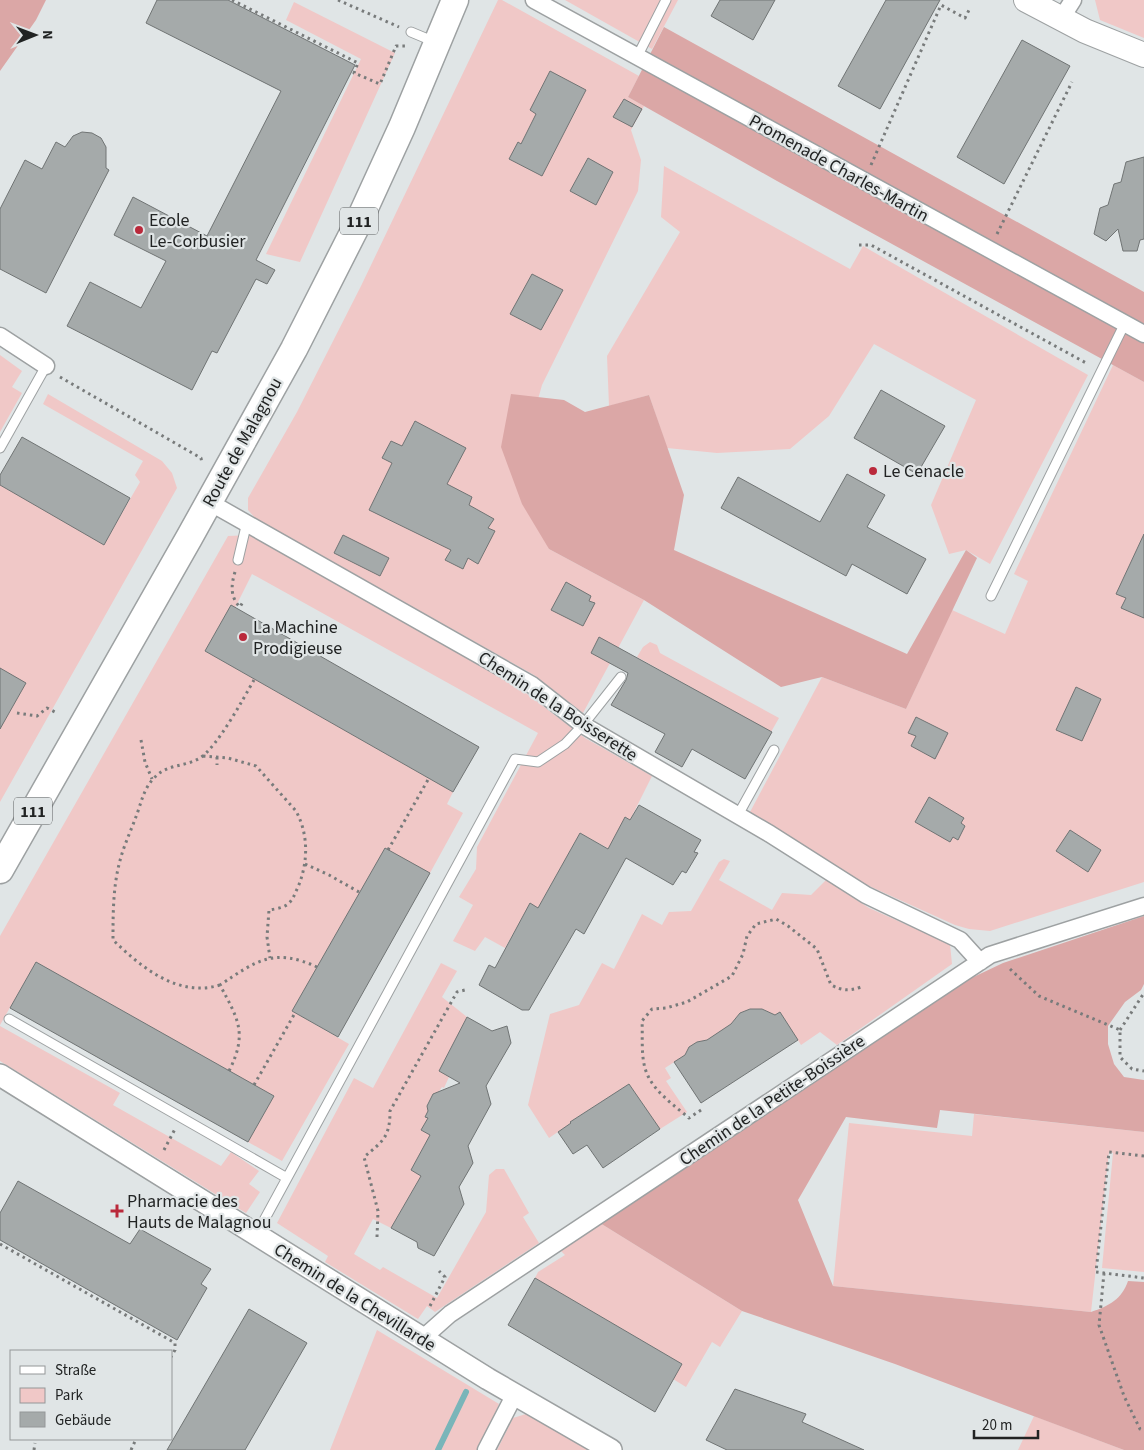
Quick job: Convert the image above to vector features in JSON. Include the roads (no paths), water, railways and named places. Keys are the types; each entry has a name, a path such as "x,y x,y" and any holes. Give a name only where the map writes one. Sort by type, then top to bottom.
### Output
{"main road":[{"name":"Route de Malagnou","path":"0,870 294,349 358,223 402,127 455,0"},
{"path":"1026,0 1067,10 1117,46 1144,55"}],"street":[{"name":"Promenade Charles-Martin","path":"534,0 1144,334"},
{"path":"0,336 46,366"},
{"name":"Chemin de la Boisserette","path":"209,502 532,685 583,725 738,815 866,895 960,940 985,958"},
{"name":"Chemin de la Petite-Boissière","path":"428,1333 450,1314 985,958 1144,906"},
{"name":"Chemin de la Chevillarde","path":"0,1075 256,1235 428,1333 515,1394 611,1450"},
{"path":"486,1450 515,1394"}],"lane":[{"path":"637,57 666,0"},
{"path":"411,32 438,43"},
{"path":"991,596 1125,323"},
{"path":"0,448 46,366"},
{"path":"238,560 247,522"},
{"path":"256,1235 515,759 538,762 565,744 583,725 621,677"},
{"path":"738,815 774,750"},
{"path":"9,1019 287,1178"}],"waterway":[{"path":"438,1450 466,1392"}],"place":[{"name":"Ecole Le-Corbusier","path":"139,230"},
{"name":"Le Cenacle","path":"873,471"},
{"name":"La Machine Prodigieuse","path":"243,637"},
{"name":"Pharmacie des Hauts de Malagnou","path":"117,1211"}]}
